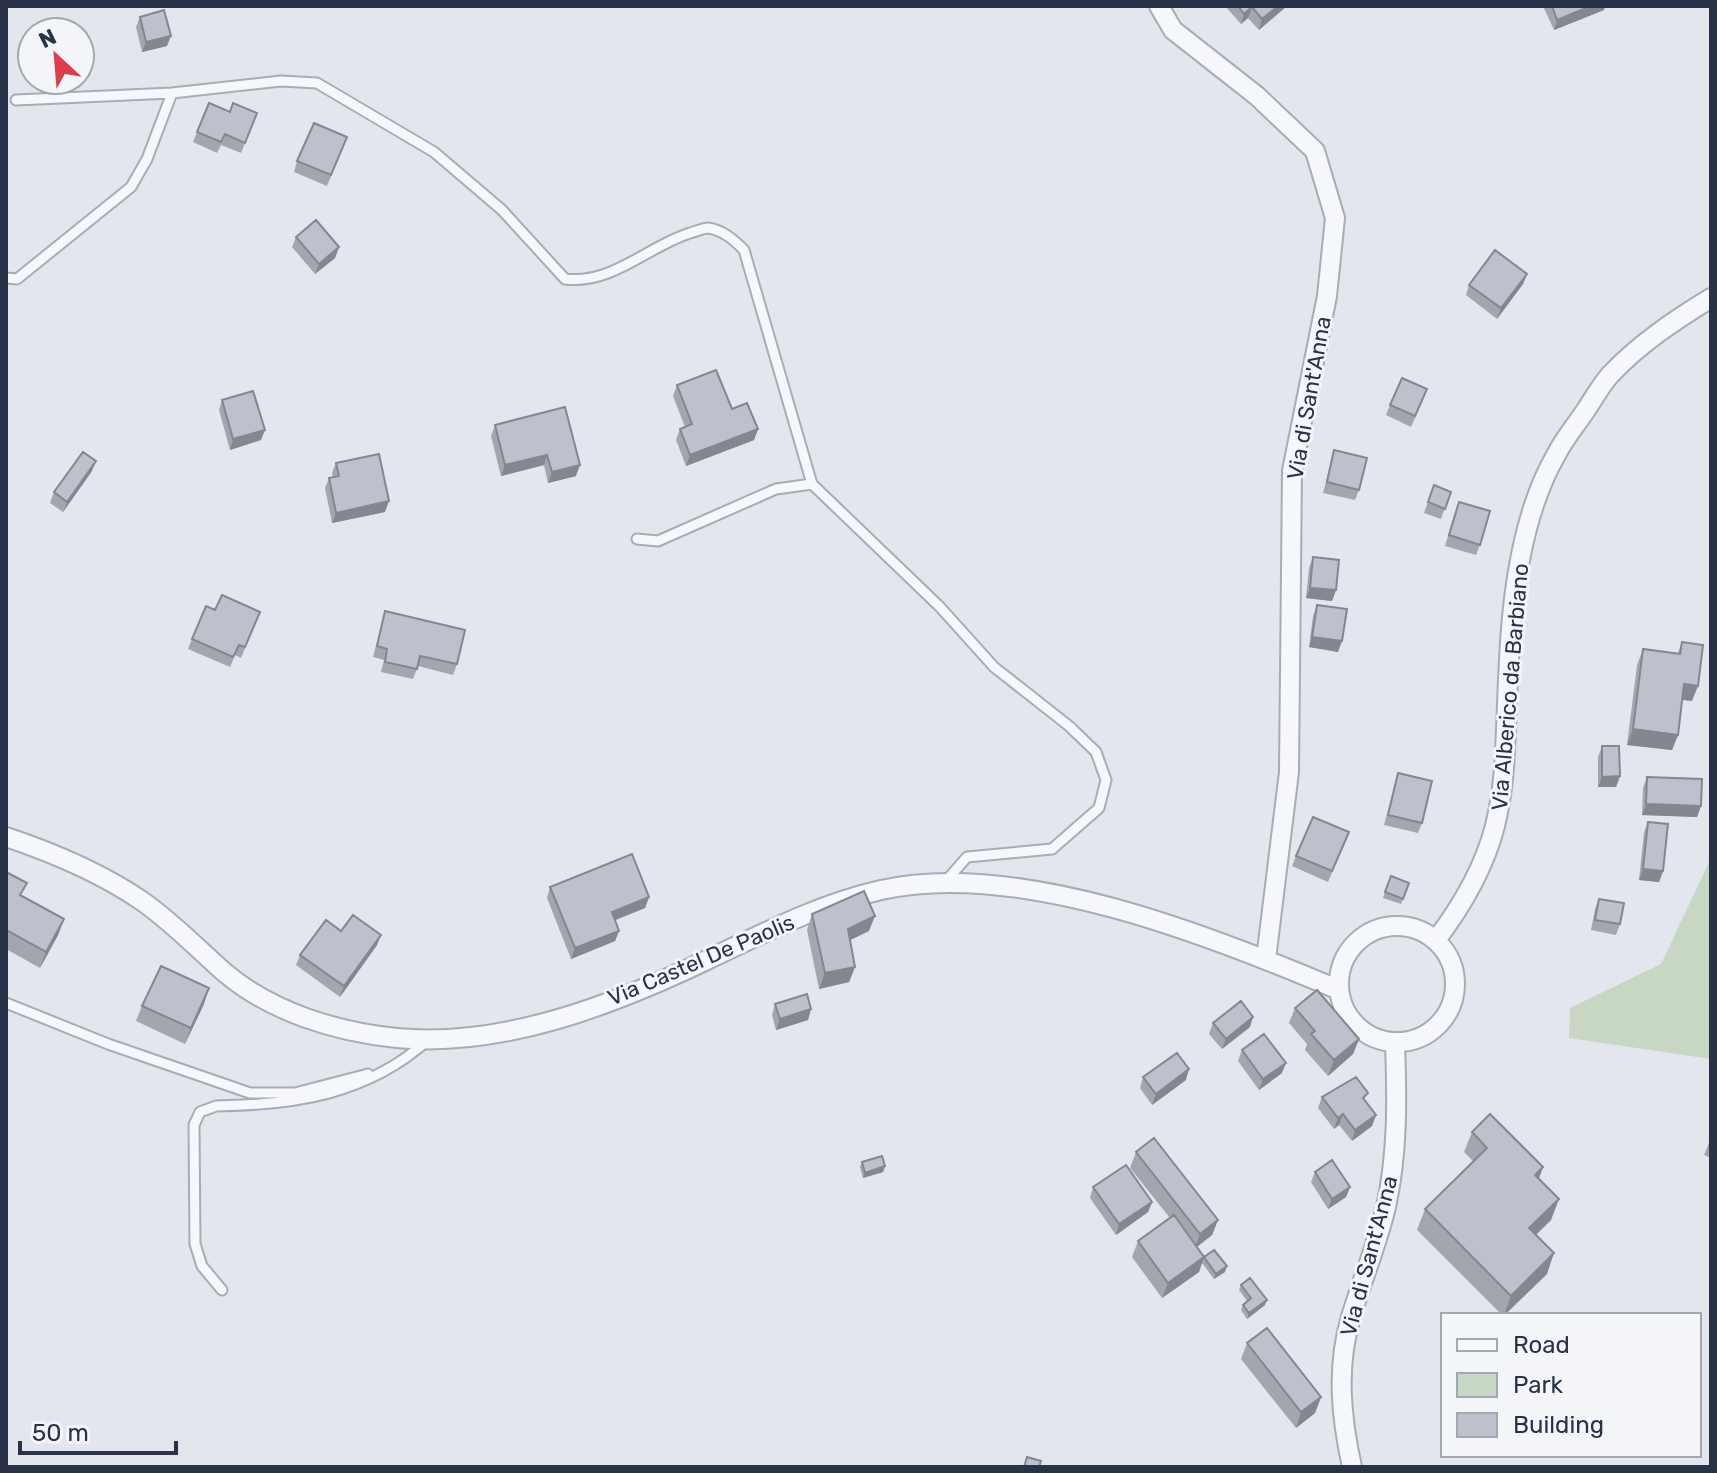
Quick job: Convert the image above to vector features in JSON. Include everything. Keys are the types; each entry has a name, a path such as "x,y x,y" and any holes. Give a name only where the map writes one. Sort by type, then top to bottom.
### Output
{"street":[{"name":"Via di Sant'Anna","path":"1159,6 1173,30 1257,96 1315,151 1335,218 1327,296 1292,471 1289,772 1266,959"},
{"name":"Via Alberico da Barbiano","path":"1436,940 1470,892 1494,836 1506,774 1509,658 1520,563 1533,513 1555,456 1609,376 1669,323 1711,298"},
{"name":"Via Castel De Paolis","path":"6,837 111,881 177,928 235,981 276,1005 335,1026 428,1040 484,1037 582,1009 674,975 834,903 905,885 946,881 986,883 1068,898 1266,959 1339,990"},
{"path":"1399,925 1419,929 1436,940 1448,953 1455,970 1452,1006 1429,1034 1395,1043 1363,1032 1342,1006 1339,990 1340,970 1348,952 1362,937 1380,928 1399,925"},
{"name":"Via di Sant'Anna","path":"1352,1467 1341,1401 1343,1356 1351,1317 1374,1252 1390,1181 1397,1109 1395,1043"}],"lane":[{"path":"16,100 172,93 281,81 317,83 434,152 502,210 565,279 582,281 625,266 669,240 707,228 730,236 744,250 812,484 940,607 994,667 1069,726 1096,752 1106,780 1099,808 1052,849 967,857 946,881"},
{"path":"6,278 17,279 131,187 147,159 172,93"},
{"path":"637,539 658,541 776,489 812,484"},
{"path":"6,1003 123,1050 250,1093 295,1093 391,1068"},
{"path":"222,1290 202,1266 195,1244 196,1117 216,1106 323,1097 391,1068 428,1040"}],"green space":[{"path":"1711,858 1711,1059 1569,1038 1570,1008 1661,964"}],"building":[{"path":"1238,6 1278,6 1262,19 1252,7 1244,14"},
{"path":"1552,6 1591,6 1557,20"},
{"path":"164,10 171,36 146,42 140,17"},
{"path":"209,103 230,112 233,103 257,113 245,143 225,134 221,142 197,132"},
{"path":"314,123 347,137 331,175 297,161"},
{"path":"316,220 339,247 319,264 296,237"},
{"path":"1495,250 1527,274 1501,308 1469,285"},
{"path":"716,370 732,409 747,403 758,429 690,455 680,429 692,424 677,385"},
{"path":"1402,378 1427,389 1415,416 1390,405"},
{"path":"253,391 265,430 233,439 222,400"},
{"path":"565,407 580,465 552,472 547,455 505,465 495,425"},
{"path":"1334,450 1367,458 1359,490 1327,482"},
{"path":"83,452 96,461 67,502 54,492"},
{"path":"379,454 389,501 336,513 329,478 339,476 336,463"},
{"path":"1434,485 1451,492 1445,509 1428,502"},
{"path":"1459,502 1490,511 1480,545 1449,535"},
{"path":"1313,557 1339,560 1336,590 1310,588"},
{"path":"222,595 260,612 245,647 239,645 233,657 192,639 206,606 215,610"},
{"path":"1317,605 1347,609 1342,641 1312,637"},
{"path":"385,611 465,630 457,664 420,656 417,669 385,662 387,649 377,646"},
{"path":"1682,642 1703,645 1698,686 1684,684 1678,735 1633,729 1643,649 1680,654"},
{"path":"1602,746 1619,746 1620,776 1602,777"},
{"path":"1398,773 1432,781 1422,823 1388,815"},
{"path":"1647,777 1702,779 1701,806 1646,804"},
{"path":"1313,817 1349,832 1332,871 1296,856"},
{"path":"1648,822 1668,824 1663,871 1643,869"},
{"path":"632,854 649,897 612,912 619,931 575,948 550,887"},
{"path":"6,872 27,883 20,895 64,919 46,952 6,930"},
{"path":"1391,876 1409,883 1403,899 1385,892"},
{"path":"864,891 875,916 848,929 855,967 825,973 812,914"},
{"path":"1599,899 1624,903 1620,924 1595,920"},
{"path":"353,915 381,935 344,986 300,955 326,920 341,931"},
{"path":"161,966 209,988 191,1028 142,1006"},
{"path":"1317,990 1359,1039 1334,1060 1311,1034 1315,1031 1295,1008"},
{"path":"807,994 811,1009 780,1019 775,1004"},
{"path":"1241,1001 1253,1017 1226,1039 1213,1023"},
{"path":"1264,1034 1286,1063 1263,1079 1242,1050"},
{"path":"1177,1053 1189,1069 1156,1094 1143,1077"},
{"path":"1356,1077 1368,1093 1363,1098 1376,1115 1355,1130 1343,1114 1338,1118 1322,1097"},
{"path":"1490,1114 1543,1167 1535,1175 1559,1199 1529,1228 1554,1253 1511,1296 1425,1209 1487,1148 1472,1132"},
{"path":"1154,1138 1218,1220 1200,1234 1136,1152"},
{"path":"882,1156 885,1166 865,1173 862,1162"},
{"path":"1332,1160 1350,1187 1332,1199 1315,1172"},
{"path":"1126,1165 1152,1202 1119,1224 1093,1187"},
{"path":"1174,1215 1204,1257 1168,1283 1138,1241"},
{"path":"1214,1250 1227,1266 1216,1274 1204,1257"},
{"path":"1250,1278 1267,1300 1249,1313 1243,1305 1251,1298 1241,1285"},
{"path":"1267,1328 1321,1397 1301,1412 1247,1343"},
{"path":"1027,1457 1041,1461 1039,1467 1024,1467"}]}
